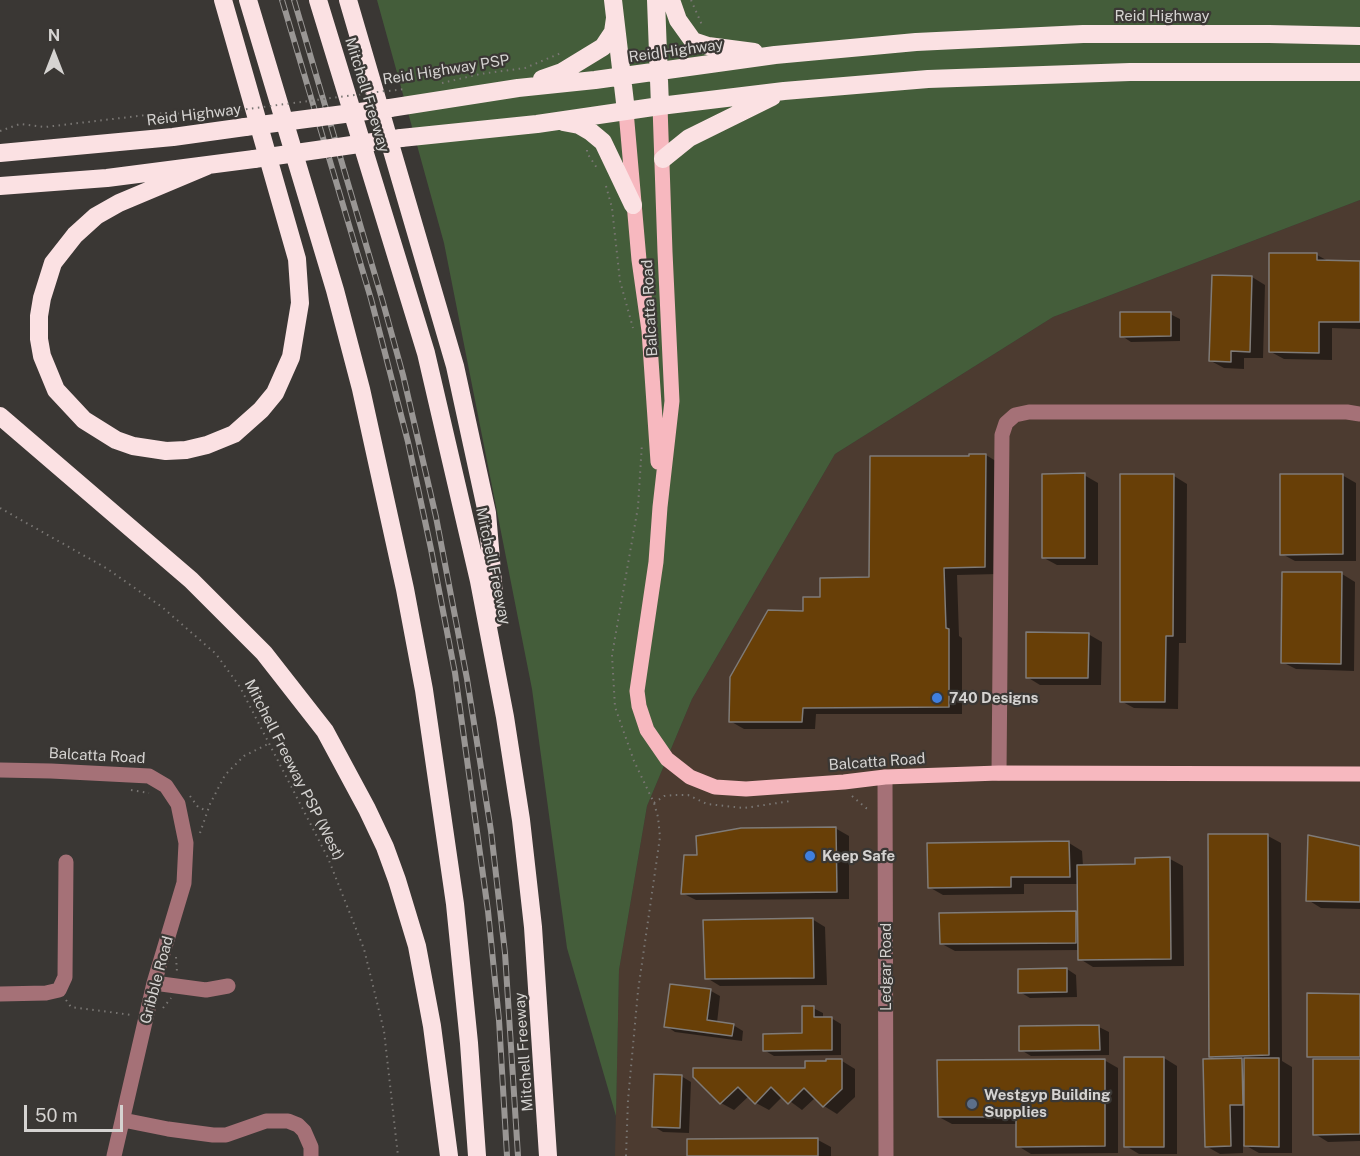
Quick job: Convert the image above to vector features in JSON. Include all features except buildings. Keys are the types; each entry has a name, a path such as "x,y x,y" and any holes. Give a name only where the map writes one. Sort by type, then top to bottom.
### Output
{"highway":[{"path":"207,166 119,203 96,216 75,235 52,263 42,298 39,339 42,356 56,390 84,420 108,436 133,446 166,451 186,450 207,445 234,434 261,410 275,393 291,357 300,303 297,259 222,0"},
{"path":"248,0 338,301 361,389 405,589 424,690 455,904 469,1043 477,1156"},
{"name":"Mitchell Freeway","path":"318,0 426,353 479,581 505,717 521,820 533,927 548,1156"},
{"path":"348,0 455,366 487,513 505,717"},
{"path":"656,0 660,106"},
{"path":"671,0 678,20 693,40 708,46 775,55"},
{"path":"614,9 626,111"},
{"path":"518,88 562,72 596,52 609,40 613,32 614,9"},
{"name":"Reid Highway","path":"0,153 173,137 242,119 388,99 518,88 658,72 775,55 916,42 1083,34 1269,33 1360,36"},
{"path":"0,186 107,178 207,166 401,138 557,121 784,91 928,79 1029,74 1360,72"},
{"path":"663,159 689,138 784,91"},
{"path":"557,121 579,125 603,142 633,205"},
{"path":"0,416 190,580 264,653 325,731 367,809 398,880 414,935 432,1026 449,1156"}],"main road":[{"name":"Balcatta Road","path":"660,106 672,401 656,562 638,691 639,706 647,730 667,759 690,777 715,786 757,788 885,777 999,773 1360,774"},
{"name":"Balcatta Road","path":"626,111 633,205 649,331 660,507"}],"street":[{"path":"999,773 1002,435 1006,423 1015,415 1029,412 1347,412 1360,414"},
{"name":"Balcatta Road","path":"0,770 149,776 166,786 178,804"},
{"name":"Ledgar Road","path":"885,777 886,1156"},
{"name":"Gribble Road","path":"114,1156 154,983 184,883 186,843 178,804"},
{"path":"0,994 46,993 59,990 65,977 66,862"},
{"path":"154,983 206,990 228,986"},
{"path":"123,1120 168,1130 213,1135 226,1134 266,1120 288,1121 298,1125 304,1131 311,1147 311,1156"}],"path":[{"name":"Reid Highway PSP","path":"440,83 480,74 525,68 566,51"},
{"name":"Reid Highway PSP","path":"0,131 20,124 45,127 171,112 188,116 242,119 388,99 407,88"},
{"name":"Mitchell Freeway PSP (West)","path":"0,508 128,582 193,632 227,667 240,687 328,858 369,963 384,1030 398,1156"},
{"path":"186,843 196,843 210,804 225,775 244,756 269,743"},
{"path":"654,803 664,796 688,795"},
{"path":"59,990 71,1007 147,1017"}],"shaded area":[{"path":"1360,200 1360,1156 615,1156 619,970 647,806 692,699 835,454 1053,317"}],"green space":[{"path":"377,0 1360,0 1360,200 1053,317 835,454 692,699 647,806 619,970 616,1116 567,948 532,689 444,243"}],"railway":[{"path":"282,0 371,299 408,442 431,549 455,673 488,911 499,1020 507,1156"},
{"path":"294,0 403,375 436,517 467,679 491,831 505,953 518,1156"}],"place":[{"name":"740 Designs","path":"937,698"},
{"name":"Keep Safe","path":"810,856"},
{"name":"Westgyp Building Supplies","path":"972,1104"}]}
